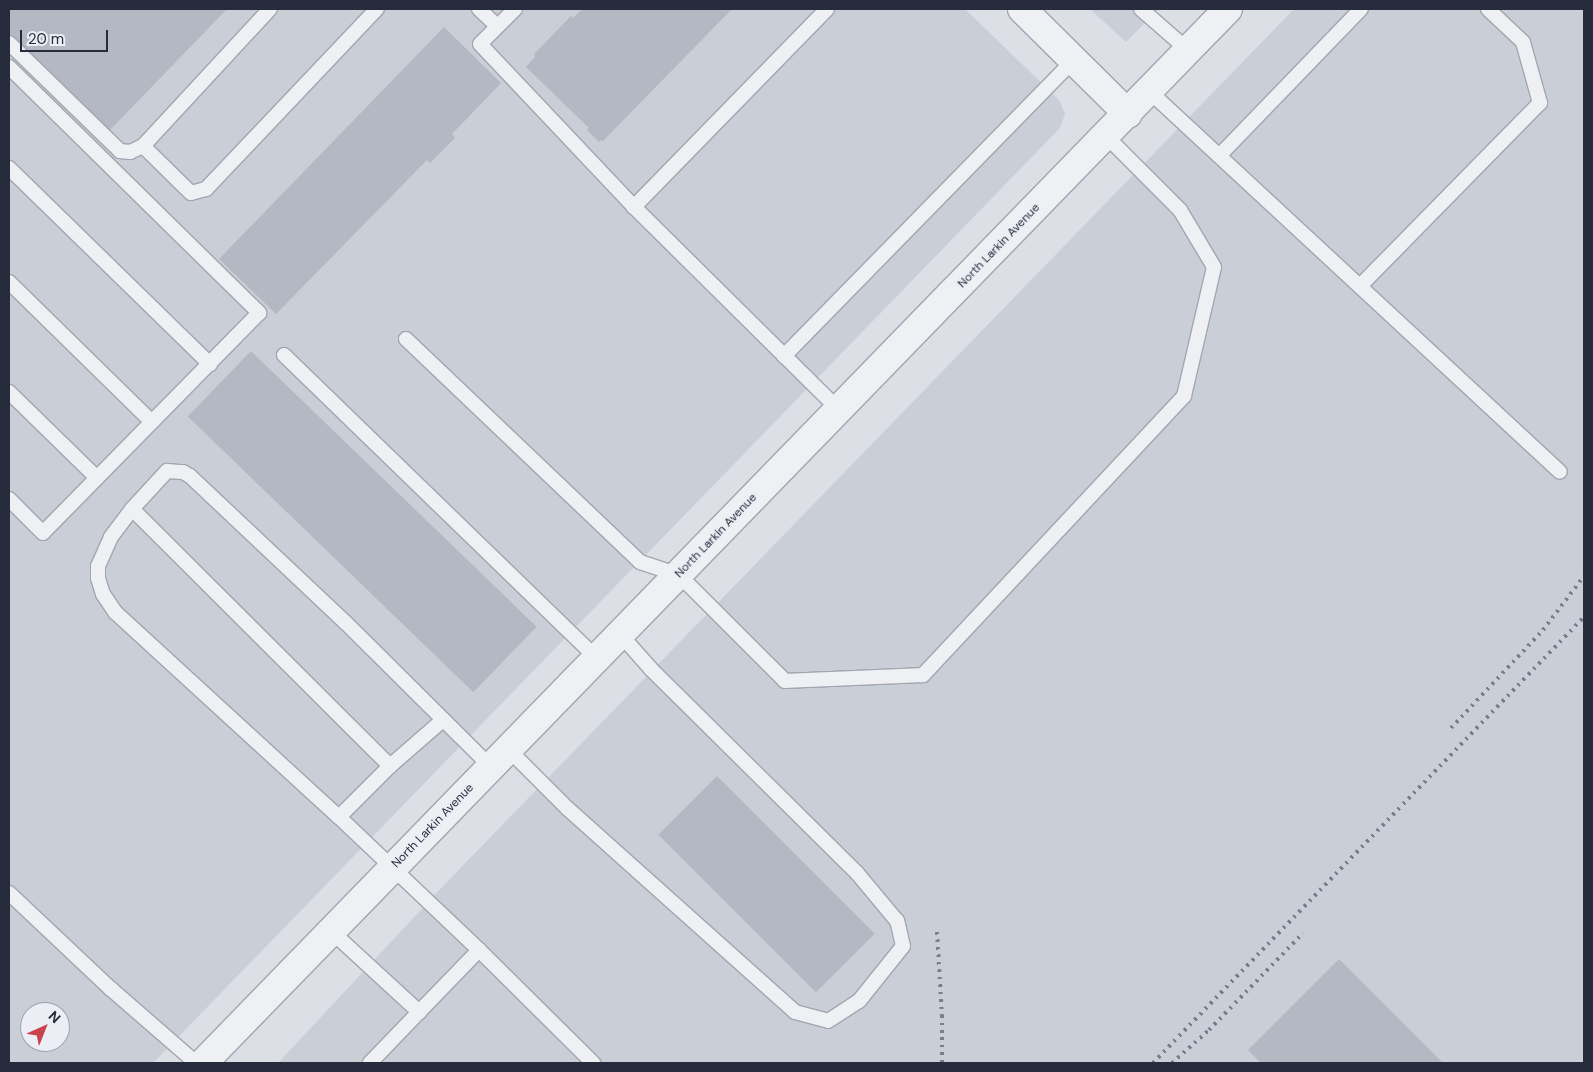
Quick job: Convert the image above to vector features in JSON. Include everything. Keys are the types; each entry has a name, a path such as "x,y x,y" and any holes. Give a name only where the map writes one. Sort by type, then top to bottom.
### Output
{"street":[{"path":"1022,9 1128,114"},
{"name":"North Larkin Avenue","path":"202,1063 1128,114 1228,9"}],"lane":[{"path":"9,42 120,151 130,152 143,146 270,9"},
{"path":"143,146 191,193 206,189 377,9"},
{"path":"479,9 497,26"},
{"path":"514,9 480,44 634,208 839,410"},
{"path":"634,208 827,9"},
{"path":"1141,9 1188,51"},
{"path":"1219,156 1361,9"},
{"path":"1360,286 1540,103 1523,42 1488,9"},
{"path":"784,356 1073,60"},
{"path":"9,67 259,313 43,533 9,499"},
{"path":"1150,91 1560,472"},
{"path":"406,339 640,562 679,575 785,681 923,675 1184,396 1214,267 1180,210 1106,136"},
{"path":"9,168 210,364"},
{"path":"9,282 152,422"},
{"path":"284,355 597,658"},
{"path":"9,392 97,478"},
{"path":"593,1063 339,817 115,612 107,600 98,578 100,556 110,536 167,470 183,472 190,476 345,622 443,720 500,758 567,808 795,1012 828,1021 859,1001 903,946 897,921 856,873 672,689 620,634"},
{"path":"132,509 390,766"},
{"path":"339,817 390,766 443,720"},
{"path":"9,893 111,990 196,1063"},
{"path":"331,931 419,1012"},
{"path":"370,1063 478,950"}],"shaded area":[{"path":"9,9 965,9 1059,100 1065,114 1060,128 153,1063 9,1063"},
{"path":"1090,9 1159,9 1126,42"},
{"path":"1294,9 1584,9 1584,1063 278,1063 446,883"}],"building":[{"path":"9,9 227,9 109,131 9,35"},
{"path":"582,9 732,9 603,141 599,142 587,130 589,128 526,67 535,57 534,54 571,16 573,18"},
{"path":"444,27 501,83 452,134 455,138 430,163 427,160 276,314 219,259"},
{"path":"251,351 537,627 473,692 188,416"},
{"path":"717,776 875,934 816,992 658,835"},
{"path":"1339,959 1443,1063 1261,1063 1248,1050"}],"railway":[{"path":"1451,728 1543,630 1584,576"},
{"path":"1153,1063 1584,617"},
{"path":"937,932 942,1015 942,1063"},
{"path":"1172,1063 1209,1030 1303,933"}]}
